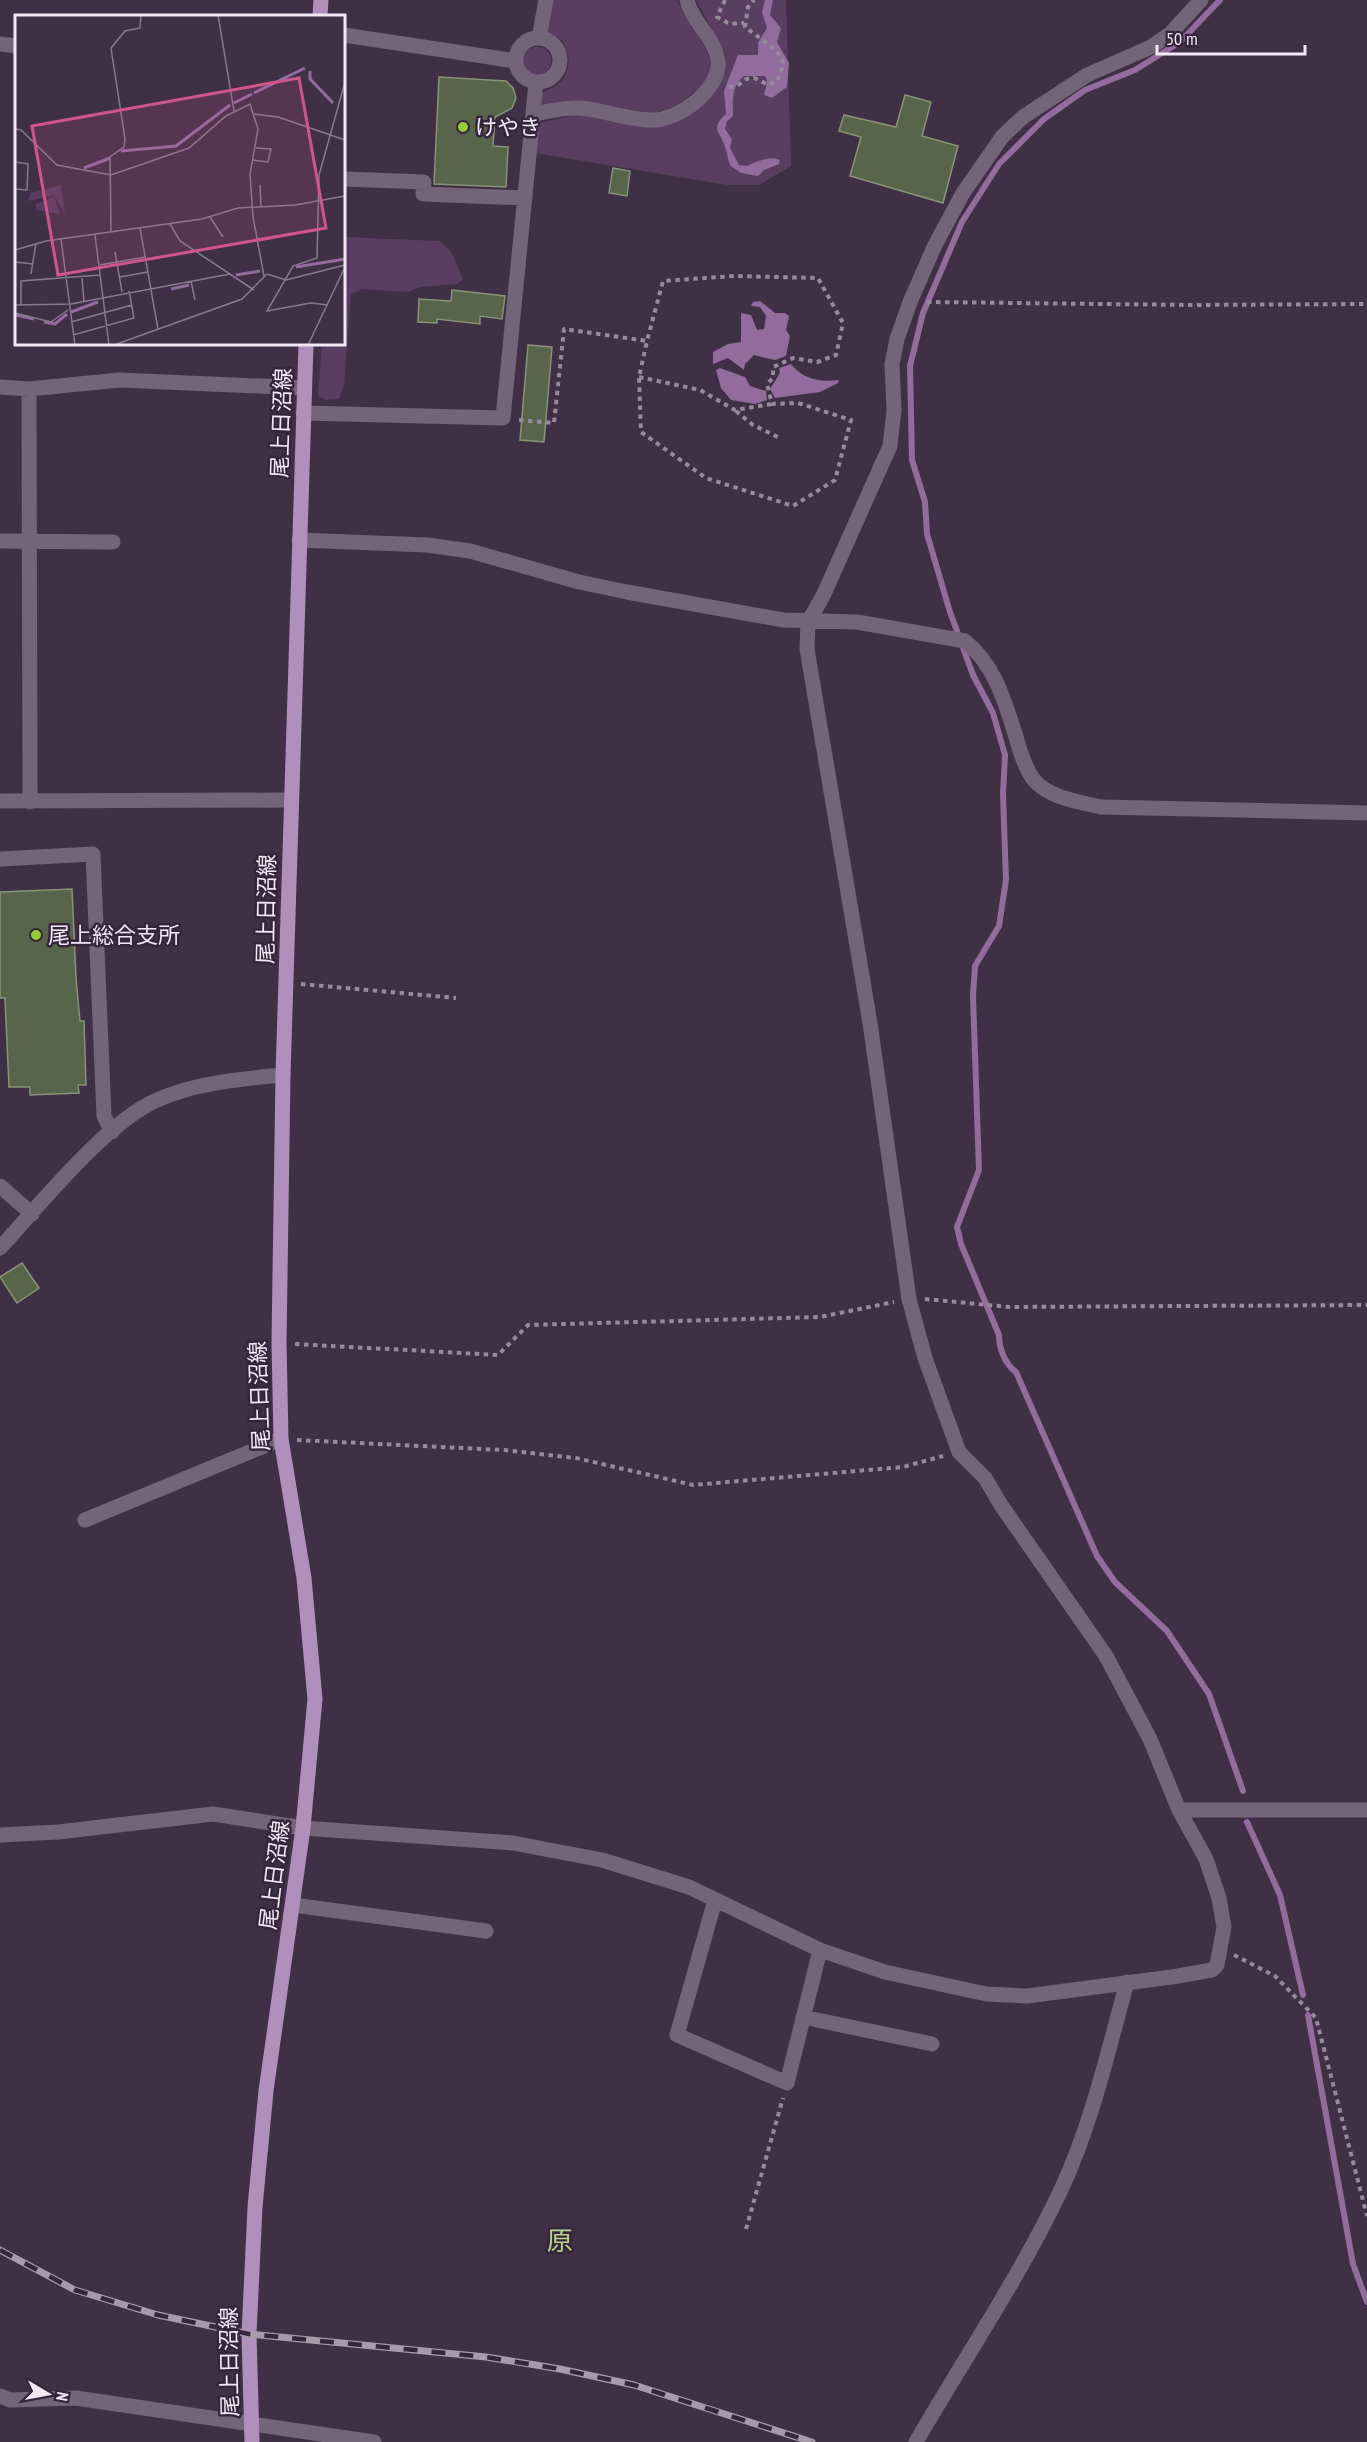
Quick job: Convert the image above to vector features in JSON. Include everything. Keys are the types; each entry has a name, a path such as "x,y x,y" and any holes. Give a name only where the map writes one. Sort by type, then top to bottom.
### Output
{"main road":[{"path":"320,15 321,0"},
{"name":"尾上日沼線","path":"252,2442 249,2334 255,2207 266,2091 303,1828 315,1699 304,1578 280,1439 279,1343 283,1074 306,345"}],"street":[{"path":"538,39 546,0"},
{"path":"533,114 569,108 654,120 668,117 694,102 714,84 718,63 715,49 692,18 687,0"},
{"path":"0,1835 58,1832 213,1814 303,1828 513,1843 602,1860 689,1887 820,1950 885,1972 986,1994 1027,1996 1212,1970 1217,1965 1224,1927 1220,1898 1206,1859 1179,1810 1150,1739 1106,1656 1001,1505 985,1478 958,1452 925,1358 909,1299 870,1023 807,649 808,622 823,596 890,446 894,410 892,364 897,339 910,302 935,245 963,194 1002,137 1023,117 1053,95 1087,75 1151,47 1170,34 1201,0"},
{"path":"345,35 516,61"},
{"path":"531,39 538,39 551,43 556,49 560,62 554,75 548,80 536,82 521,74 516,61 520,48 531,39"},
{"path":"0,45 15,46"},
{"path":"303,413 503,418 536,82"},
{"path":"345,178 424,182 423,194 525,198"},
{"path":"0,387 28,389 119,380 304,388"},
{"path":"28,389 30,802"},
{"path":"299,540 427,545 470,551 579,582 627,592 783,620 857,622 965,641 978,651 994,675 1021,754 1034,781 1062,798 1101,807 1367,813"},
{"path":"0,541 113,542"},
{"path":"0,801 291,800"},
{"path":"0,859 93,854 104,1116 112,1132"},
{"path":"0,1248 112,1132 134,1113 157,1100 227,1082 283,1074"},
{"path":"0,1186 32,1214"},
{"path":"85,1520 280,1439"},
{"path":"1179,1810 1367,1810"},
{"path":"715,1900 678,2035 786,2083 820,1950"},
{"path":"293,1905 486,1931"},
{"path":"916,2442 1060,2190 1084,2126 1127,1982"},
{"path":"803,2017 932,2044"},
{"path":"0,2396 10,2400 76,2398 252,2422 374,2442"}],"path":[{"path":"725,0 717,17 730,24 744,23"},
{"path":"714,84 737,86 746,79 754,78 769,85 777,81 784,64 781,56 750,32 744,23 748,7 754,0"},
{"path":"735,410 772,404 798,403 850,420 835,480 793,506 706,478 641,432 639,377 663,281 734,276 818,278 843,323 836,355 817,362 793,358 773,367 773,378 767,384 772,404"},
{"path":"910,302 1367,304"},
{"path":"503,418 554,423 564,329 647,341"},
{"path":"639,377 700,390 735,410 753,425 780,438"},
{"path":"286,982 456,998"},
{"path":"279,1343 498,1355 528,1325 820,1317 909,1299 941,1299 1009,1307 1367,1305"},
{"path":"280,1439 503,1449 576,1458 693,1485 903,1467 958,1452"},
{"path":"1220,1947 1275,1976 1316,2018 1367,2216"},
{"path":"746,2229 786,2083"}],"shaded area":[{"path":"553,0 678,0 709,58 710,70 705,81 678,104 669,109 651,113 538,108 540,93 557,85 563,79 568,66 566,49 562,40 547,32"},
{"path":"696,0 786,0 791,166 759,185 728,185 536,153 540,123 568,117 589,116 647,125 662,124 693,112 707,101 720,81 726,55"},
{"path":"765,0 773,0 770,15 781,28 777,42 789,63 787,87 772,98 764,95 767,81 765,76 744,76 735,89 733,116 727,121 725,129 732,139 730,148 739,165 747,166 768,159 780,160 779,164 764,170 758,176 741,173 731,166 717,127 726,114 724,91 738,55 758,55 758,43 767,28 762,12"},
{"path":"537,47 547,51 551,61 547,71 537,75 527,71 523,61 527,51"},
{"path":"345,237 439,241 451,252 463,279 457,284 420,287 408,292 362,289 351,294 344,385 339,399 326,400 318,396 322,345 345,345"},
{"path":"760,301 775,313 785,313 789,316 786,330 790,336 786,356 775,360 754,355 745,364 744,370 728,358 713,364 713,352 728,344 741,342 741,313 751,315 757,330 764,329 766,316 760,307 751,306 753,302"},
{"path":"791,364 807,377 825,381 839,380 838,383 820,392 775,398 770,389 780,373 779,368"},
{"path":"720,368 745,377 750,386 766,391 767,400 755,404 731,400 721,388 716,370"}],"building":[{"path":"439,77 506,81 513,88 516,98 512,108 495,117 493,146 508,147 506,187 434,184"},
{"path":"905,95 931,102 922,136 958,146 943,203 850,176 861,137 839,131 844,115 896,127"},
{"path":"613,168 630,171 627,196 609,193"},
{"path":"452,290 505,296 502,319 480,316 480,324 437,319 437,323 418,322 419,299 451,301"},
{"path":"528,345 552,347 544,442 520,440"},
{"path":"72,889 76,978 80,1021 84,1021 86,1085 78,1085 79,1093 30,1095 30,1087 9,1087 5,998 0,998 0,892"},
{"path":"22,1263 39,1288 17,1303 0,1277"}],"waterway":[{"path":"1220,0 1180,42 1135,70 1085,90 1044,119 999,164 962,222 923,313 910,366 912,460 925,502 927,534 950,612 973,675 993,713 1005,755 1003,794 1006,880 999,926 975,966 973,996 979,1170 957,1227 961,1244 999,1335 1003,1356 1016,1372 1097,1556 1115,1582 1167,1631 1209,1694 1243,1791"},
{"path":"1247,1822 1280,1895 1303,1995"},
{"path":"1308,2015 1353,2264 1367,2302"}],"railway":[{"path":"0,2250 75,2290 158,2315 249,2334 486,2357 560,2369 634,2385 812,2442"}],"place":[{"name":"けやき","path":"463,127"},
{"name":"尾上総合支所","path":"36,935"}],"district":[{"name":"原","path":"560,2241"}]}
